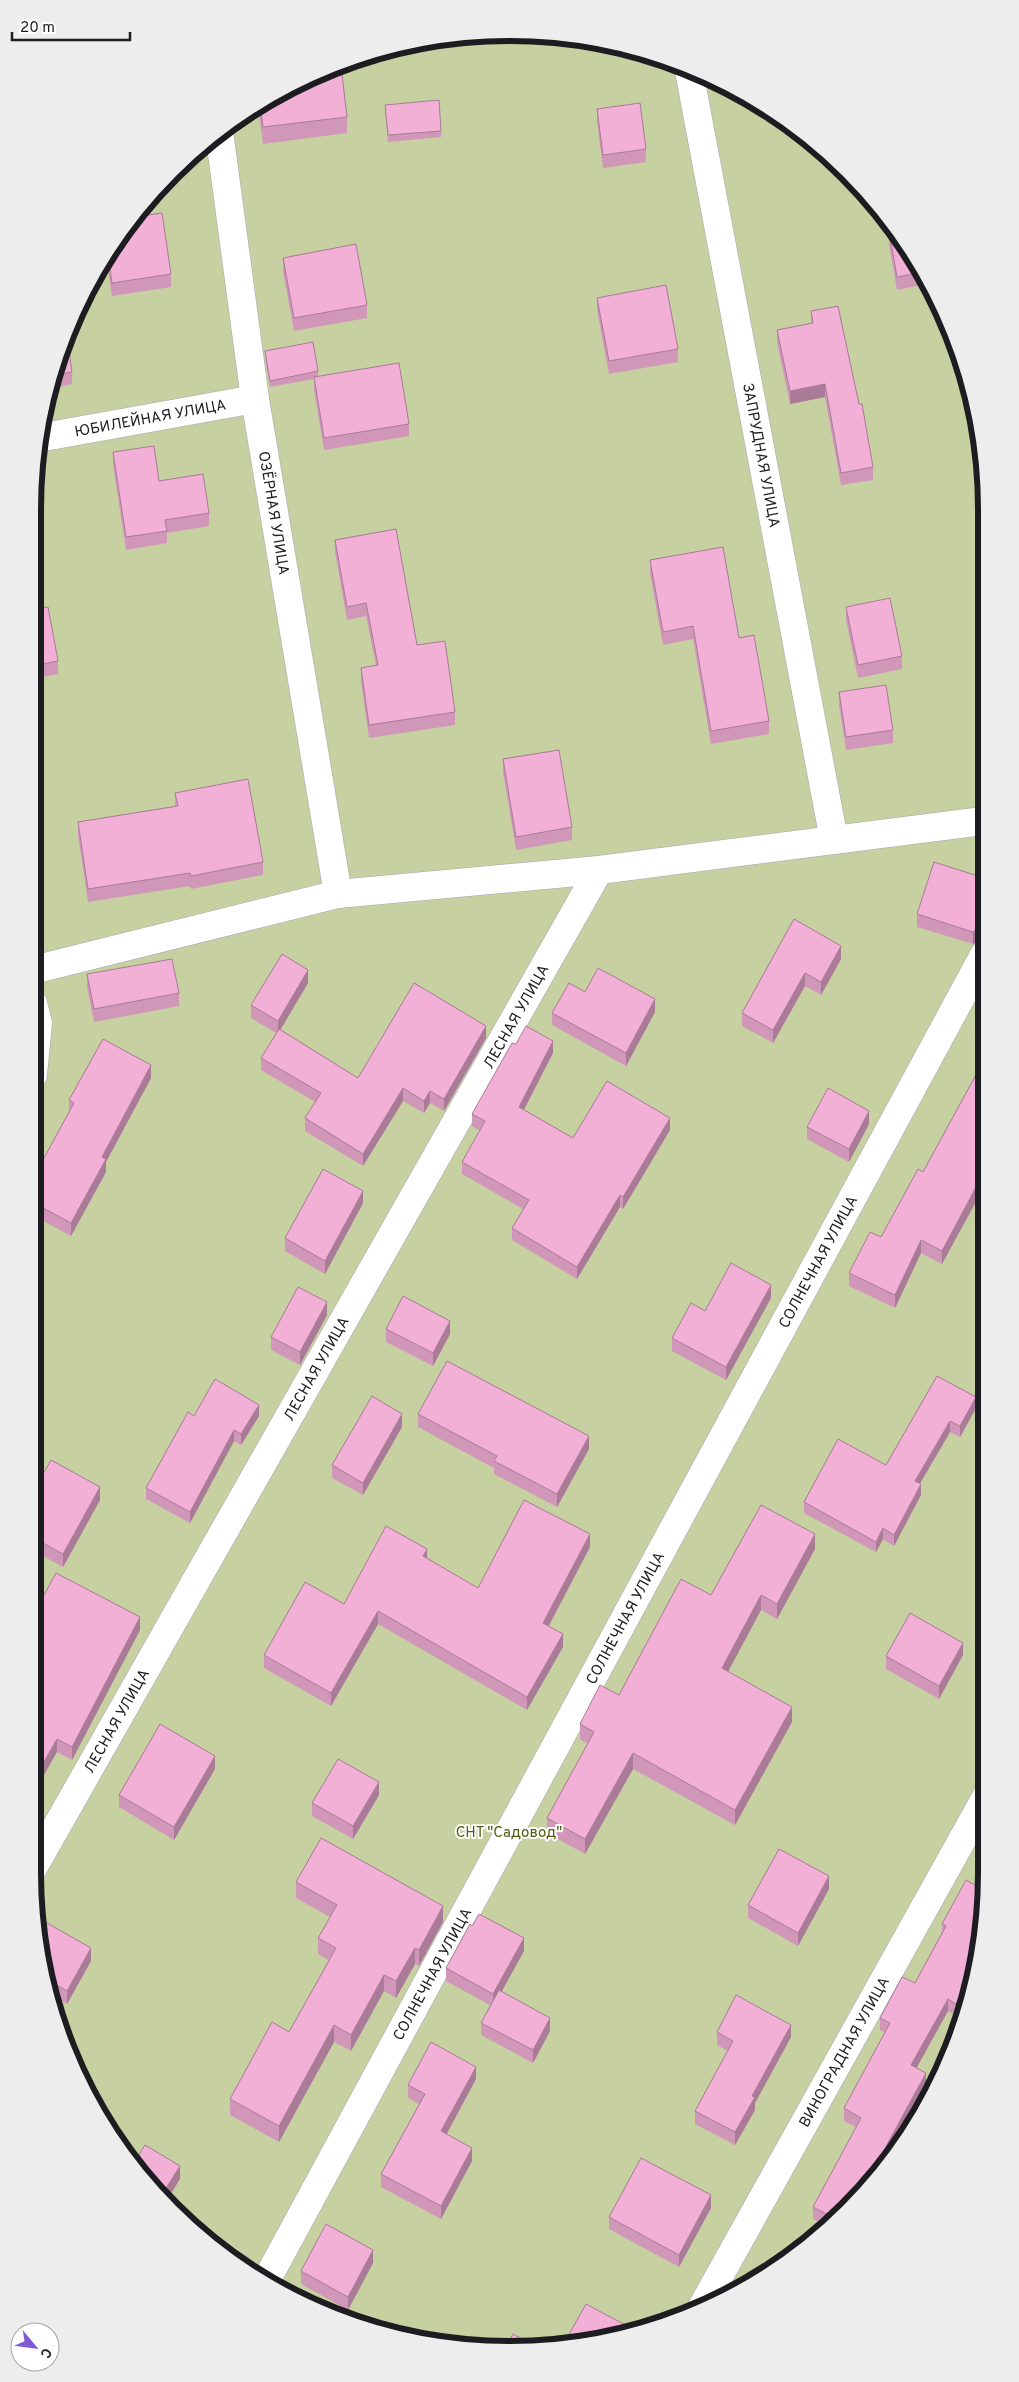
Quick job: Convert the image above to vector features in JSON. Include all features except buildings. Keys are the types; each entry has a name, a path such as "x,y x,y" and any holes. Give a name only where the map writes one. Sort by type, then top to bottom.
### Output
{"street":[{"name":"ЗАПРУДНАЯ УЛИЦА","path":"690,78 834,840"},
{"name":"ОЗЁРНАЯ УЛИЦА","path":"221,140 255,399 338,894"},
{"name":"ЮБИЛЕЙНАЯ УЛИЦА","path":"47,436 255,399"},
{"path":"41,968 338,894 599,870 978,822"},
{"name":"ЛЕСНАЯ УЛИЦА","path":"41,1852 599,870"},
{"name":"СОЛНЕЧНАЯ УЛИЦА","path":"269,2275 978,966"},
{"name":"ВИНОГРАДНАЯ УЛИЦА","path":"707,2297 978,1811"}],"green space":[{"name":"СНТ \"Садовод\"","path":"510,41 571,45 631,57 660,66 717,90 770,120 795,138 841,178 881,224 915,275 942,330 962,388 974,448 978,510 978,1872 974,1934 962,1994 953,2023 942,2052 915,2107 881,2158 841,2204 795,2244 770,2262 744,2278 689,2305 631,2325 601,2332 571,2337 510,2341 448,2337 388,2325 330,2305 302,2292 249,2262 224,2244 178,2204 138,2158 120,2133 104,2107 77,2052 57,1994 45,1934 42,1903 41,510 45,448 57,388 66,359 77,330 104,275 120,249 157,201 178,178 224,138 275,104 302,90 330,77 388,57 448,45 479,42"}]}
